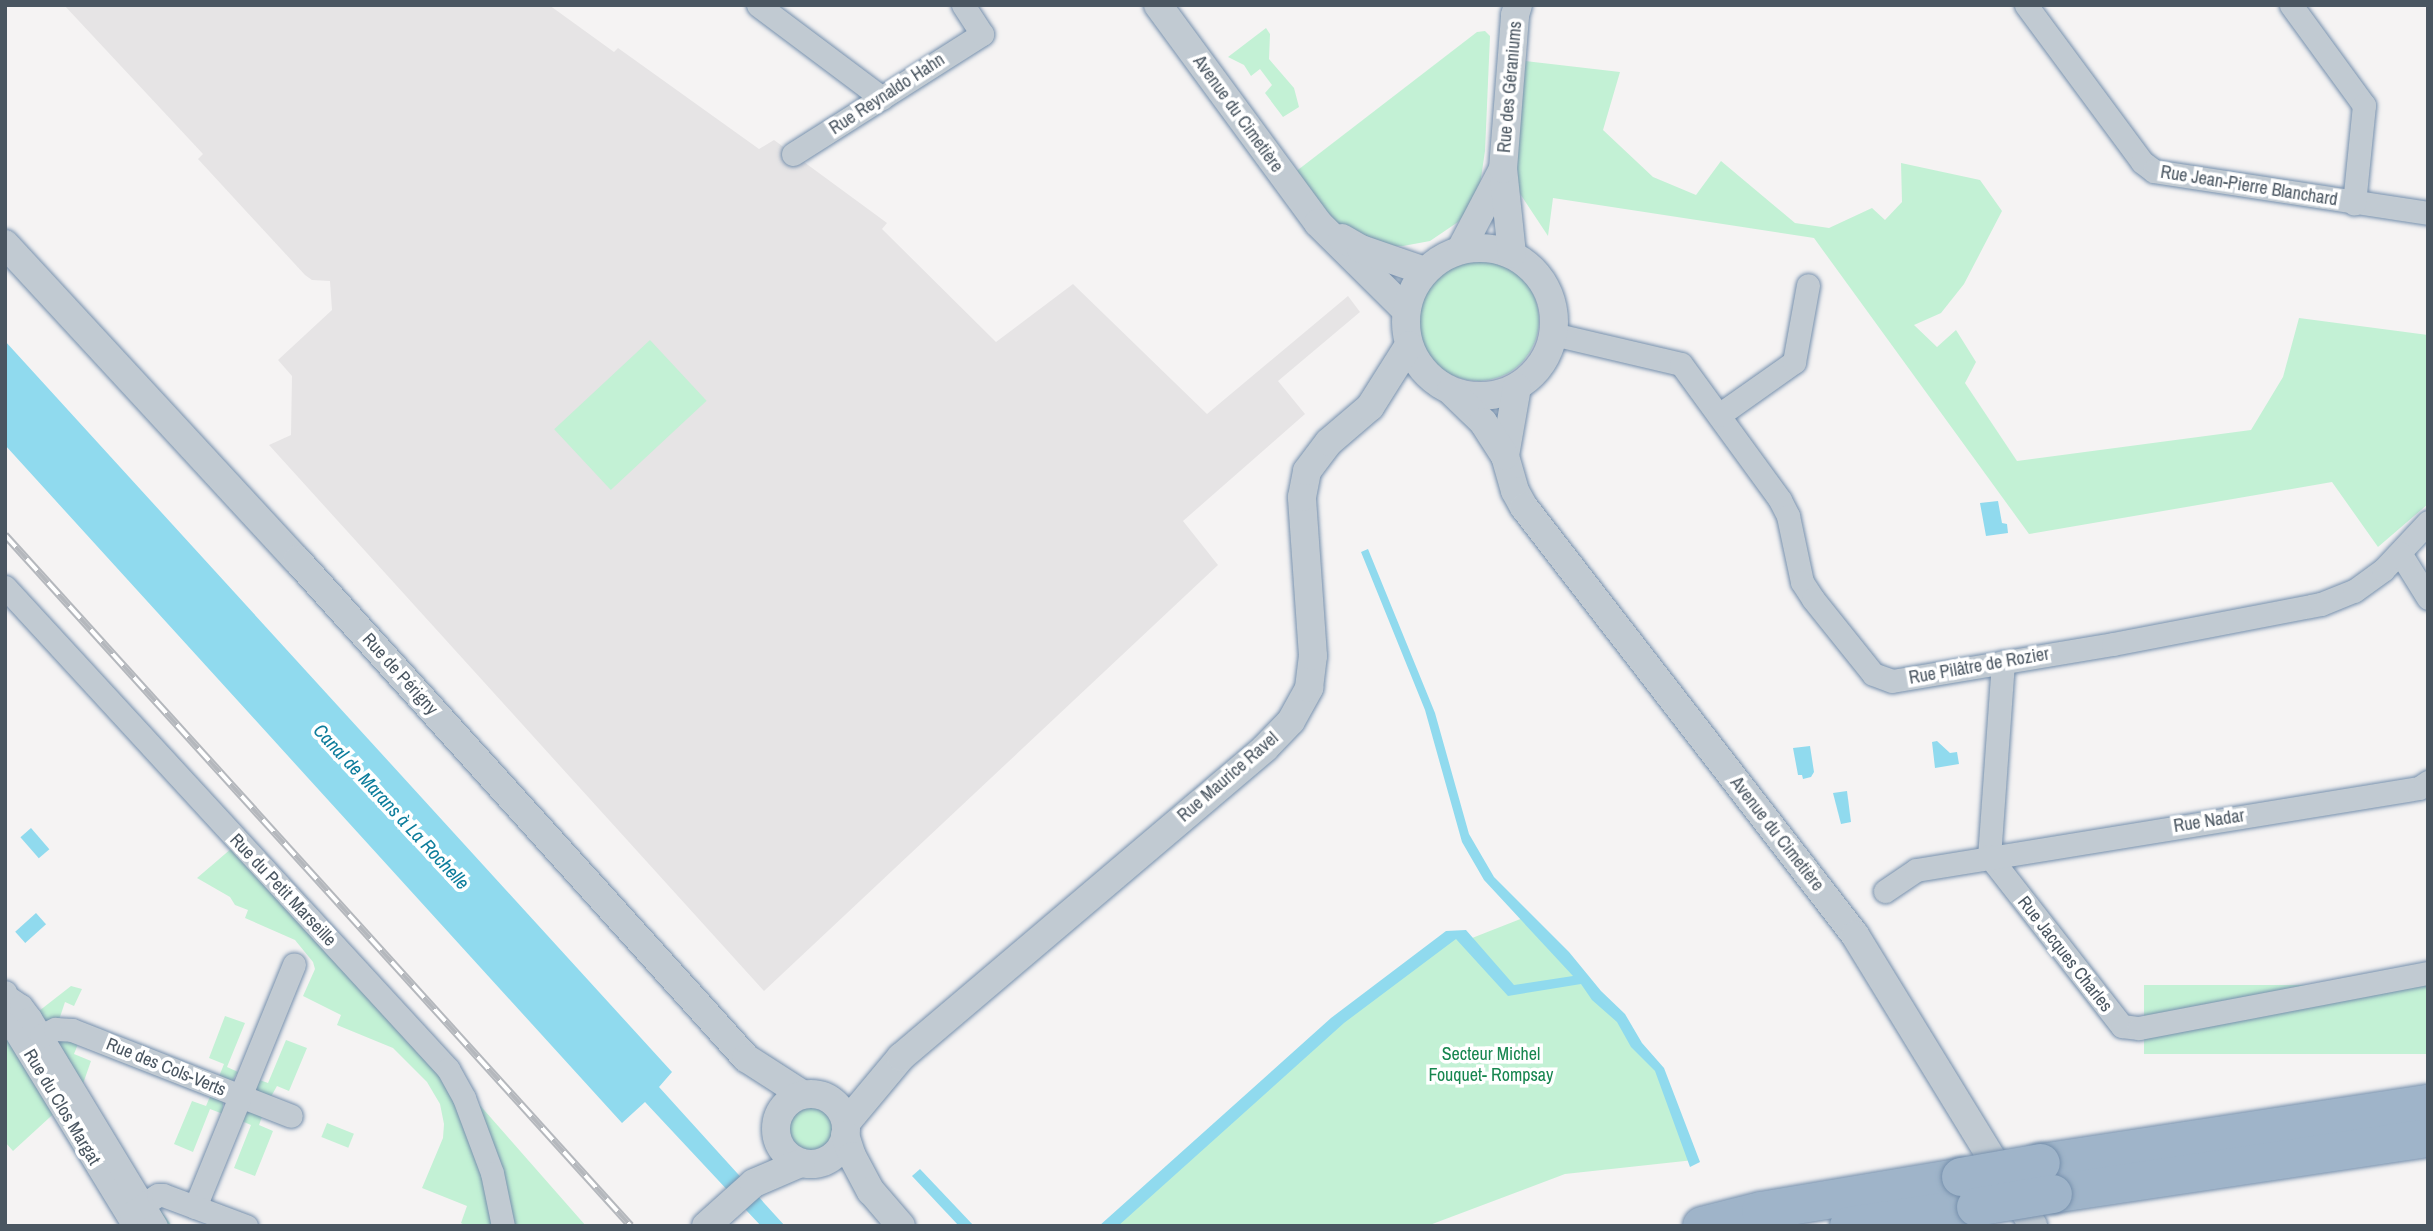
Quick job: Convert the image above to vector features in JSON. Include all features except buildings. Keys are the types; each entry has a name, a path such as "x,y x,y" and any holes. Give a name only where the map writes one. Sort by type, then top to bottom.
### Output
{"highway":[{"path":"2042,1194 2428,1104"},
{"path":"1702,1226 1761,1211 1968,1192 2042,1194 2428,1138"},
{"path":"1849,1226 1968,1192"}],"street":[{"path":"758,5 882,98"},
{"name":"Rue Reynaldo Hahn","path":"793,154 982,34 963,5"},
{"name":"Avenue du Cimetière","path":"1158,5 1318,223 1406,310"},
{"name":"Rue des Géraniums","path":"1511,254 1503,169 1518,5"},
{"name":"Rue Jean-Pierre Blanchard","path":"2026,5 2142,162 2154,171 2428,214"},
{"path":"2291,5 2364,105 2354,203"},
{"name":"Rue des Géraniums","path":"1461,249 1503,169"},
{"name":"Avenue du Cimetière","path":"1318,223 1361,249 1425,271"},
{"name":"Rue de Périgny","path":"5,244 316,581 746,1058 813,1095"},
{"path":"1487,247 1511,254 1532,269 1547,290 1554,314 1553,334 1545,358 1533,374 1517,387 1496,395 1473,396 1440,384 1409,345 1406,310 1412,289 1425,271 1442,257 1461,249 1487,247"},
{"path":"1719,415 1794,362 1808,285"},
{"name":"Rue Pilâtre de Rozier","path":"1553,334 1681,364 1780,499 1788,516 1802,582 1873,674 1892,681 2320,604 2354,591 2400,553 2428,522"},
{"name":"Rue Maurice Ravel","path":"813,1095 852,1085 901,1056 1265,748 1292,721 1310,688 1313,656 1302,497 1307,471 1329,442 1370,407 1409,345"},
{"name":"Avenue du Cimetière","path":"1440,384 1483,422 1505,456 1515,491 1543,534 1855,935 2042,1194"},
{"name":"Rue Maurice Ravel","path":"1370,407 1440,384"},
{"name":"Avenue du Cimetière","path":"1505,456 1517,387"},
{"path":"2400,553 2428,598"},
{"name":"Rue du Petit Marseille","path":"5,587 448,1069 464,1098 492,1173 503,1226"},
{"path":"1989,856 2003,662"},
{"name":"Rue Nadar","path":"1885,891 1916,870 2418,788 2428,782"},
{"name":"Rue Jacques Charles","path":"1989,856 2122,1026 2139,1028 2428,973"},
{"path":"195,1206 294,964"},
{"name":"Rue du Clos Margat","path":"6,994 21,1006 41,1036 135,1215"},
{"name":"Rue du Clos Margat","path":"6,994 7,1018 135,1215 156,1226"},
{"name":"Rue des Cols-Verts","path":"41,1036 55,1029 72,1030 290,1116"},
{"name":"Rue Maurice Ravel","path":"846,1129 901,1056"},
{"path":"706,1226 754,1183 777,1139 778,1116 783,1107 813,1095 835,1102 846,1129 852,1156 871,1191 901,1226"},
{"path":"754,1183 813,1162 842,1146 846,1129"},
{"path":"777,1139 782,1150 871,1191"},
{"path":"135,1215 163,1195 246,1226"}],"shaded area":[{"path":"64,5 549,5 614,52 618,48 759,149 774,140 887,223 882,229 996,342 1073,284 1207,414 1348,296 1360,312 1278,381 1305,414 1183,521 1218,565 764,991 269,445 291,435 292,376 278,360 332,310 330,281 312,280 305,275 198,159 203,154"}],"green space":[{"path":"1266,28 1270,34 1269,59 1294,88 1299,107 1283,117 1265,93 1272,85 1260,69 1251,76 1244,65 1228,57"},
{"path":"1485,31 1490,36 1485,151 1478,198 1458,222 1430,241 1403,246 1379,246 1323,220 1290,176 1477,32"},
{"path":"1525,61 1620,72 1603,130 1653,177 1696,195 1721,161 1795,223 1829,228 1872,208 1885,220 1902,202 1901,163 1980,180 2002,211 1964,284 1941,313 1914,325 1937,347 1956,330 1976,362 1965,383 2017,461 2251,430 2283,377 2299,318 2428,335 2428,504 2378,547 2332,482 2029,534 1814,238 1553,198 1548,236 1513,183"},
{"path":"1478,259 1501,264 1521,277 1534,297 1539,320 1534,343 1521,363 1501,376 1478,381 1455,376 1435,363 1422,343 1417,320 1422,297 1435,277 1455,264"},
{"path":"650,340 707,401 611,490 554,429"},
{"path":"239,842 448,1069 586,1226 466,1226 461,1223 467,1206 422,1188 443,1138 444,1124 440,1104 427,1082 393,1048 337,1025 341,1015 303,996 315,969 313,962 295,940 245,918 248,910 235,905 230,897 197,878"},
{"name":"Secteur Michel Fouquet- Rompsay","path":"1523,918 1565,956 1660,1069 1694,1160 1565,1174 1427,1226 1112,1226 1341,1018 1450,937 1467,940"},
{"path":"2144,985 2428,985 2428,1054 2144,1054"},
{"path":"71,986 82,989 74,1006 65,1002 56,1029 82,1034 74,1054 91,1061 78,1098 172,1226 134,1226 61,1107 13,1151 5,1142 5,992 30,1018"},
{"path":"225,1016 245,1023 227,1067 238,1072 232,1081 218,1079 224,1064 209,1058"},
{"path":"286,1040 307,1048 289,1091 277,1086 268,1102 254,1091 254,1078 268,1083"},
{"path":"212,1092 223,1100 223,1114 210,1109 193,1152 174,1144 192,1101 206,1106"},
{"path":"812,1100 827,1105 835,1113 840,1128 835,1143 827,1151 812,1156 797,1151 789,1143 784,1128 789,1113 797,1105"},
{"path":"251,1109 263,1114 259,1125 273,1131 255,1176 234,1168 251,1125 237,1119"},
{"path":"327,1123 354,1134 348,1148 321,1137"}],"water":[{"name":"Canal de Marans à La Rochelle","path":"5,341 672,1072 659,1087 785,1226 761,1226 645,1102 622,1123 5,445"},
{"path":"1998,501 2002,523 2007,524 2008,533 1986,536 1980,503"},
{"path":"1368,549 1435,713 1469,834 1494,877 1569,952 1601,991 1625,1014 1642,1043 1664,1068 1700,1162 1690,1167 1655,1071 1631,1047 1617,1022 1592,1000 1581,984 1508,996 1456,939 1344,1023 1118,1226 1099,1226 1331,1018 1446,931 1466,930 1514,985 1573,976 1484,880 1462,842 1425,710 1361,552"},
{"path":"1937,741 1950,753 1957,752 1959,764 1935,768 1932,742"},
{"path":"1810,746 1814,772 1811,777 1803,779 1802,775 1798,775 1793,748"},
{"path":"1847,791 1851,822 1841,824 1833,793"},
{"path":"31,828 49,849 39,858 20,837"},
{"path":"36,913 46,924 25,943 15,932"},
{"path":"920,1169 974,1226 959,1226 912,1176"}],"railway":[{"path":"5,535 631,1226"}]}
